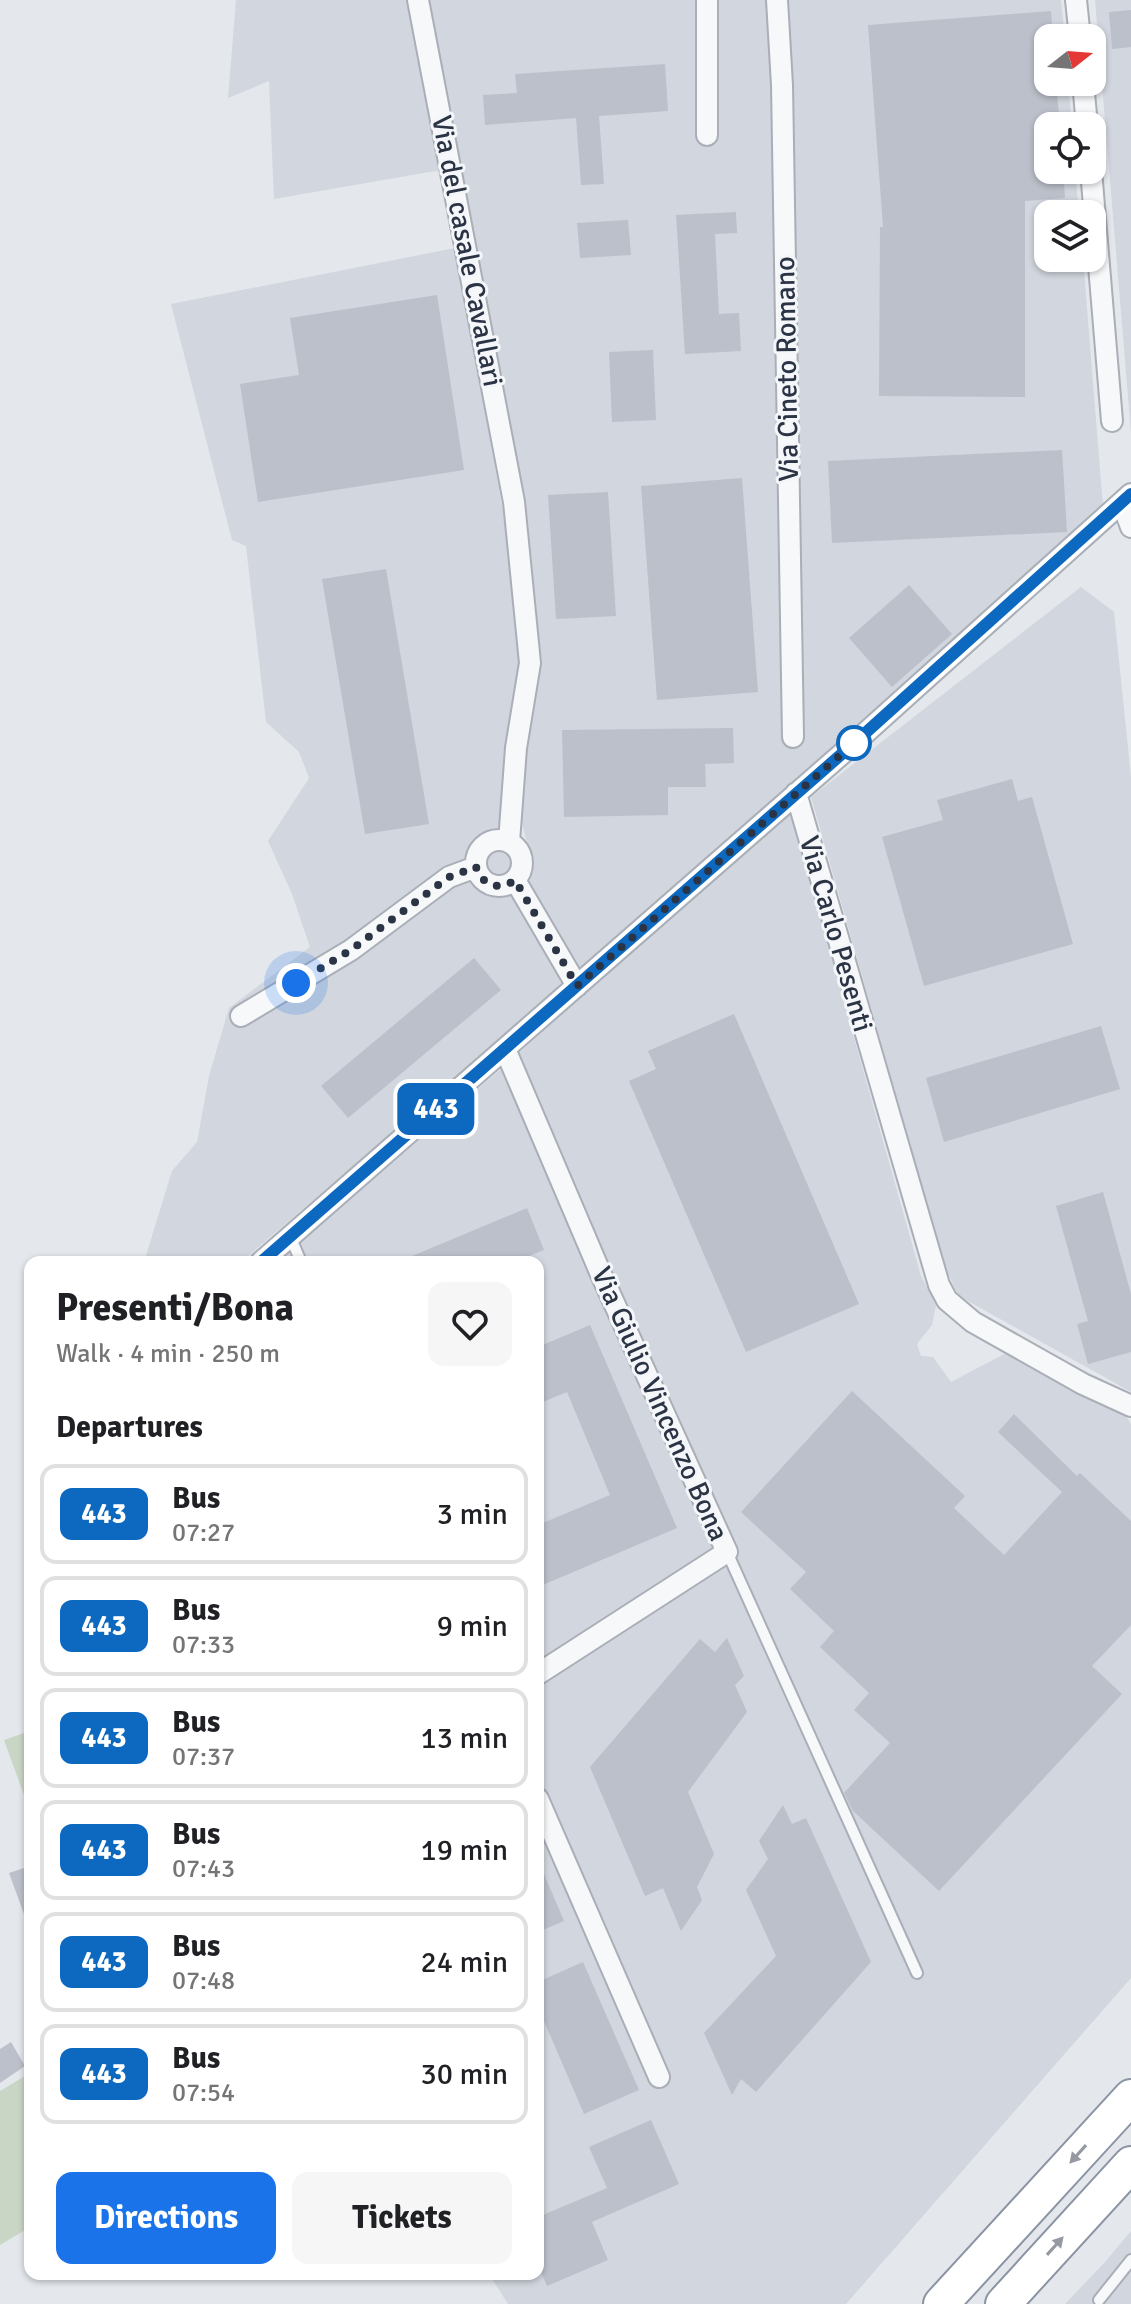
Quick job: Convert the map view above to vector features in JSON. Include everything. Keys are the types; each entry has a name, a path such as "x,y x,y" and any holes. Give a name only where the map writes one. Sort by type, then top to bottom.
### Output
{"highway":[{"path":"941,2304 1131,2097"},
{"path":"1003,2304 1131,2164"}],"street":[{"name":"Via del casale Cavallari","path":"418,0 514,502 530,663 516,748 509,842"},
{"path":"707,0 707,135"},
{"name":"Via Cineto Romano","path":"777,0 782,85 793,737"},
{"path":"1076,0 1079,24"},
{"path":"1092,184 1112,421"},
{"path":"1126,498 1131,527"},
{"path":"268,1256 796,793 1126,498"},
{"name":"Via Carlo Pesenti","path":"796,793 939,1285 953,1306 973,1322 1083,1384 1131,1406"},
{"path":"495,840 509,842 520,852 522,867 515,880 495,886 482,879 476,859 482,846 495,840"},
{"path":"241,1016 351,950 449,877 476,867"},
{"path":"515,880 577,986"},
{"name":"Via Giulio Vincenzo Bona","path":"505,1049 600,1272 727,1552 544,1670"},
{"path":"544,1813 659,2077"}],"lane":[{"path":"290,1236 298,1256"},
{"path":"727,1552 917,1973"},
{"path":"1099,2300 1131,2260"}],"shaded area":[{"path":"236,0 406,0 441,170 274,199 269,81 228,98"},
{"path":"428,0 1061,0 1064,24 1034,24 1034,96 1069,96 1071,112 1034,112 1034,184 1076,184 1078,200 1034,200 1034,272 1084,272 1103,507 588,965 248,1256 146,1256 172,1171 197,1142 209,1076 229,1008 310,947 292,894 268,841 309,778 299,752 266,722 246,546 232,540 171,304 455,248 503,511 519,629 521,664 502,786 502,828 527,843 519,812 540,647 528,522"},
{"path":"1095,0 1131,0 1131,433 1103,96 1106,96 1106,24 1097,24"},
{"path":"1081,587 1114,612 1131,777 1131,1392 959,1296 946,1270 811,797"},
{"path":"790,810 921,1276 936,1305 932,1325 917,1344 921,1356 933,1357 951,1382 1010,1351 1126,1416 1131,1424 1131,1978 846,2304 508,2304 493,2280 544,2280 544,1256 285,1256 502,1068"},
{"path":"1131,2231 1131,2304 1065,2304 1105,2262"}],"green space":[{"path":"24,1733 24,1795 4,1740"},
{"path":"24,2077 24,2231 0,2245 0,2091"}],"building":[{"path":"1131,10 1131,47 1112,49 1109,12"},
{"path":"1051,11 1052,24 1034,24 1034,96 1057,96 1059,112 1034,112 1034,184 1064,184 1065,198 1025,201 1025,397 879,396 880,227 883,227 868,25"},
{"path":"665,64 668,111 599,116 604,184 581,185 576,118 485,125 483,95 517,93 515,74"},
{"path":"736,212 737,233 715,234 719,314 739,313 741,351 685,354 676,215"},
{"path":"628,220 631,255 580,258 577,223"},
{"path":"437,295 464,470 258,502 240,384 299,375 290,318"},
{"path":"653,350 656,420 612,422 609,352"},
{"path":"1062,450 1067,532 832,543 828,461"},
{"path":"742,478 758,692 657,700 641,486"},
{"path":"608,492 616,616 556,619 548,495"},
{"path":"386,569 429,824 365,834 322,579"},
{"path":"909,585 952,634 892,687 849,638"},
{"path":"733,728 734,763 705,764 706,787 668,787 668,815 564,817 562,730"},
{"path":"1012,779 1018,801 1032,797 1073,944 924,986 882,837 943,820 937,800"},
{"path":"474,958 501,990 348,1118 321,1086"},
{"path":"734,1014 859,1304 746,1352 629,1081 656,1069 648,1051"},
{"path":"1101,1026 1120,1089 944,1142 926,1078"},
{"path":"1103,1192 1131,1294 1131,1352 1088,1364 1077,1324 1088,1321 1056,1206"},
{"path":"527,1208 544,1250 529,1256 412,1256"},
{"path":"590,1325 677,1528 544,1584 544,1522 610,1495 567,1392 544,1402 544,1344"},
{"path":"852,1391 965,1496 954,1508 1004,1555 1062,1492 998,1432 1014,1414 1077,1476 1080,1473 1131,1521 1131,1625 1092,1666 1122,1694 939,1891 853,1811 844,1793 890,1743 854,1710 869,1693 820,1647 834,1631 790,1589 806,1572 741,1512"},
{"path":"727,1638 744,1676 735,1685 747,1712 688,1792 714,1854 697,1887 702,1900 681,1931 663,1888 645,1896 590,1767 700,1639 715,1652"},
{"path":"783,1805 792,1824 806,1818 871,1962 756,2092 741,2079 732,2095 704,2033 776,1956 746,1890 768,1859 759,1841"},
{"path":"24,1868 24,1914 9,1873"},
{"path":"544,1874 564,1921 544,1929"},
{"path":"583,1962 639,2090 584,2114 544,2021 544,1979"},
{"path":"11,2042 24,2067 0,2083 0,2049"},
{"path":"651,2120 679,2184 592,2222 608,2260 547,2286 544,2279 544,2214 607,2188 589,2147"}],"bus line":[{"name":"443","path":"268,1256 852,745 1131,494"}],"route":[{"path":"296,983 351,950 449,877 476,867 478,874 488,884 502,886 515,880 577,986 854,743"}]}
